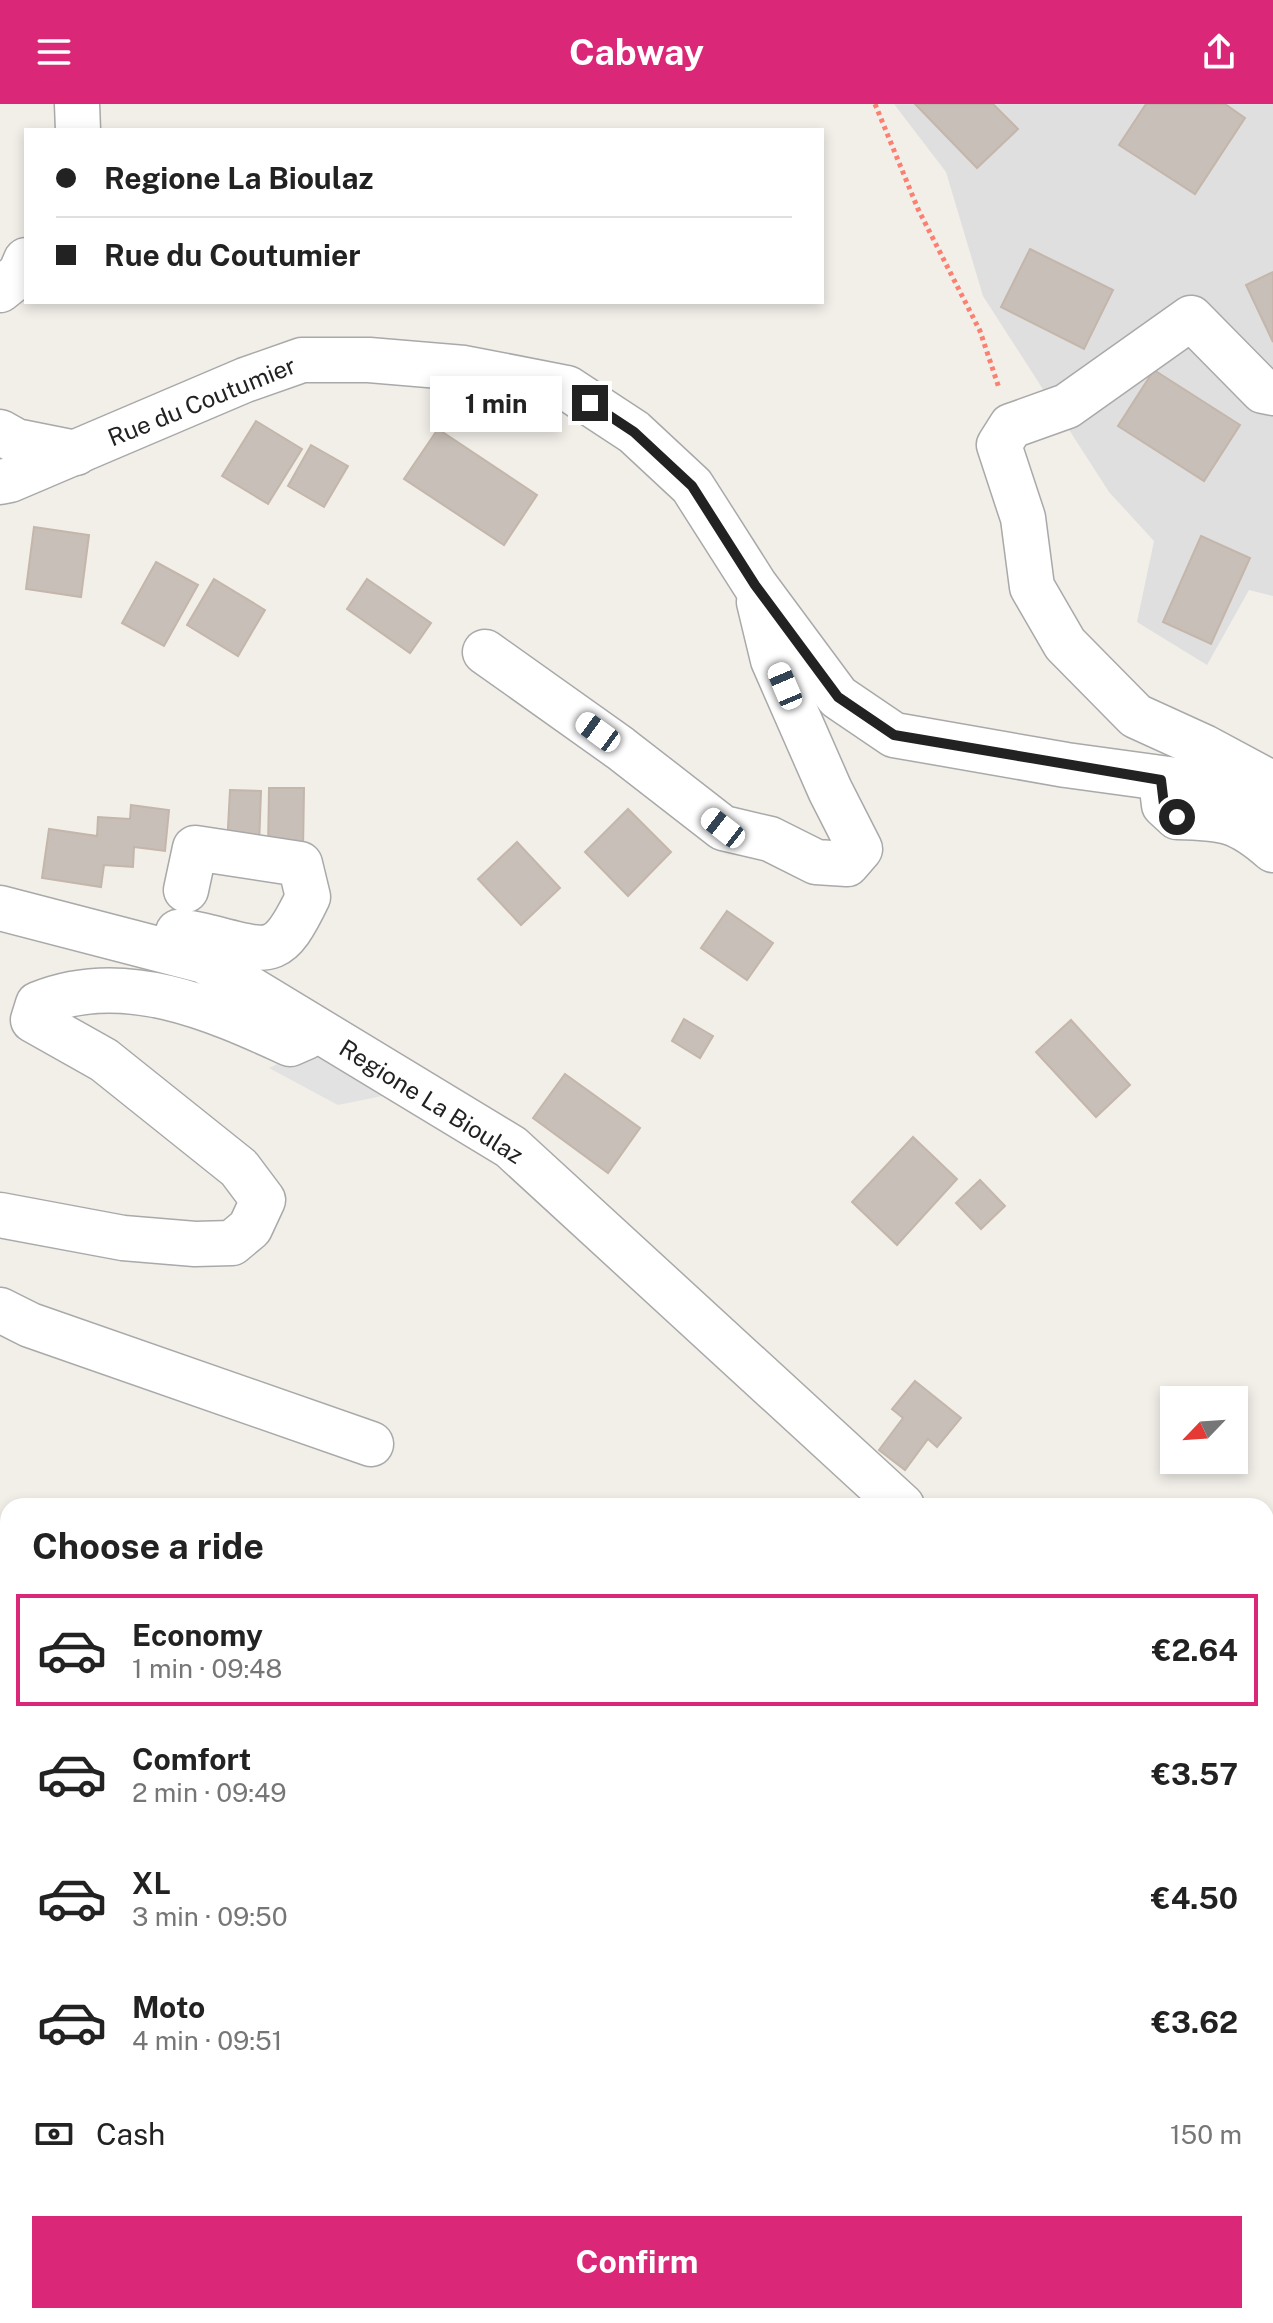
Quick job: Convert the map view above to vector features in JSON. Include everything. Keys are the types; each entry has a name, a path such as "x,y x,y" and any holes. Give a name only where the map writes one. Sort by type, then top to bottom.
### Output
{"street":[{"path":"77,104 78,128"},
{"path":"0,290 20,274 24,265"},
{"path":"1273,393 1263,391 1191,318 1067,406 1011,426 999,445 1023,518 1032,587 1065,644 1136,716 1204,747 1273,784"},
{"name":"Rue du Coutumier","path":"0,482 76,453 245,380 302,360 369,360 479,370 567,388 634,432 692,486 755,585 838,697 894,735 1161,780"},
{"path":"0,432 16,441 76,453"},
{"path":"485,652 620,748 723,828 770,839 816,862 847,864 860,849 830,790 773,660 755,585"},
{"path":"1273,809 1227,787 1161,780 1164,805 1177,817 1219,818 1250,829 1273,850"},
{"path":"137,944 166,933 184,932 260,950 283,941 308,897 300,864 195,848 186,890"},
{"name":"Regione La Bioulaz","path":"0,908 204,961 511,1147 893,1498"},
{"path":"0,1215 123,1238 195,1244 232,1243 250,1228 263,1200 239,1168 104,1060 33,1020 38,1004 63,994 136,990 221,1012 290,1044 319,1031"},
{"path":"0,1310 30,1325 371,1444"}],"path":[{"path":"875,104 918,209 980,331 1000,391 999,445"}],"shaded area":[{"path":"894,104 1273,104 1273,596 1249,590 1207,665 1137,622 1154,541 1109,492 983,296 946,172"},
{"path":"317,1045 392,1094 338,1105 269,1068"}],"building":[{"path":"915,104 993,104 1018,129 977,168"},
{"path":"1146,104 1225,104 1245,118 1195,194 1119,145"},
{"path":"1030,249 1113,290 1084,349 1001,307"},
{"path":"1273,272 1273,342 1246,285"},
{"path":"1154,370 1240,425 1204,481 1118,426"},
{"path":"256,421 302,449 268,504 222,476"},
{"path":"438,429 537,495 504,545 404,479"},
{"path":"311,445 348,466 324,507 288,486"},
{"path":"34,527 89,535 81,597 26,589"},
{"path":"1201,536 1250,558 1211,644 1163,622"},
{"path":"156,562 198,585 164,646 122,623"},
{"path":"214,579 265,610 238,656 187,625"},
{"path":"367,579 431,623 410,653 347,609"},
{"path":"269,788 304,788 303,852 268,851"},
{"path":"230,790 261,791 259,847 227,846"},
{"path":"131,805 169,810 165,851 134,847 133,867 104,865 101,887 42,878 49,829 97,836 98,817 130,819"},
{"path":"628,809 671,852 628,896 585,852"},
{"path":"517,842 560,888 521,925 478,879"},
{"path":"727,911 773,943 747,980 701,948"},
{"path":"684,1019 713,1036 700,1058 672,1041"},
{"path":"1071,1020 1130,1085 1096,1117 1036,1052"},
{"path":"565,1074 640,1128 608,1173 533,1118"},
{"path":"913,1137 957,1179 897,1245 852,1202"},
{"path":"980,1180 1005,1206 981,1229 956,1203"},
{"path":"915,1381 961,1418 937,1447 928,1439 905,1470 879,1450 903,1418 892,1409"}],"route":[{"path":"590,403 634,432 692,486 755,585 838,697 894,735 1161,780 1164,805 1177,817"}]}
